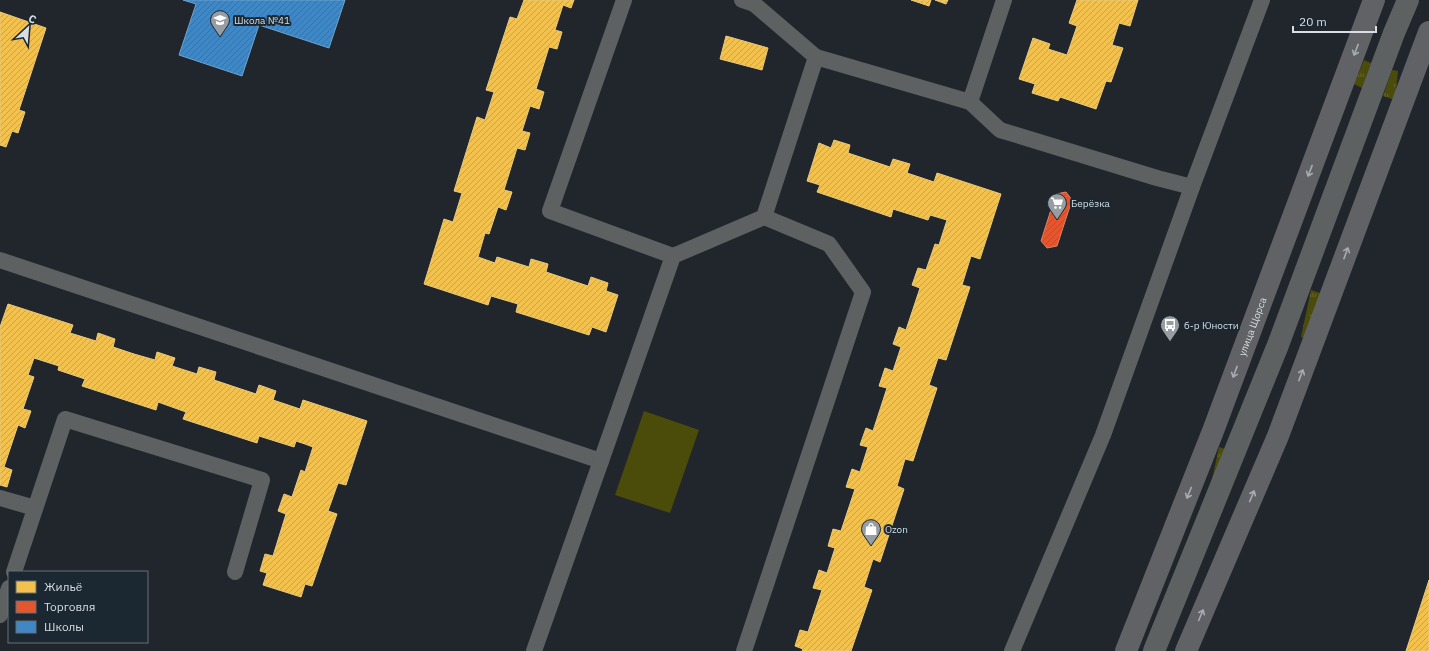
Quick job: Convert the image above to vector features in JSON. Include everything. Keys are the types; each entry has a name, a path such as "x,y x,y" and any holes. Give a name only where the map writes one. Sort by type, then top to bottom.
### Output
{"main road":[{"name":"улица Щорса","path":"1126,651 1213,431 1374,0"},
{"path":"1186,651 1278,436 1427,41"}],"street":[{"path":"1394,33 1404,0"},
{"path":"1154,651 1278,345 1394,33 1408,0"}],"lane":[{"path":"624,0 550,211 673,256 764,217 829,244 863,292 744,651"},
{"path":"742,0 754,4 816,57 970,102 1000,130 1157,178 1192,187"},
{"path":"970,102 1004,0"},
{"path":"1012,651 1103,435 1192,187 1262,0"},
{"path":"764,217 816,57"},
{"path":"534,651 673,256"},
{"path":"0,260 601,461"},
{"path":"14,571 65,419 262,480 235,572"},
{"path":"0,498 35,508"},
{"path":"0,615 8,591"}],"green space":[{"path":"1364,60 1371,63 1362,88 1354,84"},
{"path":"1392,70 1398,71 1395,100 1383,96"},
{"path":"1311,290 1323,294 1307,340 1301,337"},
{"path":"644,411 699,430 670,513 615,495"},
{"path":"1219,447 1231,451 1209,494"}],"building: Жильё":[{"path":"524,0 574,0 571,8 563,5 555,30 562,32 557,49 549,47 536,89 544,92 539,109 530,106 522,131 530,133 525,150 517,148 504,190 512,192 506,210 498,207 489,234 485,233 478,257 495,263 497,257 529,267 531,259 548,264 546,272 588,286 591,277 608,283 606,291 618,295 606,332 592,327 589,335 516,312 518,304 491,296 488,305 424,284 444,219 453,222 462,193 454,191 477,117 485,120 494,92 486,90 510,17 517,19"},
{"path":"911,0 931,0 929,6"},
{"path":"935,0 948,0 946,4"},
{"path":"1077,0 1138,0 1130,26 1119,23 1112,45 1123,48 1111,82 1106,81 1096,109 1060,97 1058,101 1032,93 1035,84 1019,79 1033,38 1050,44 1048,49 1067,55 1077,26 1069,23"},
{"path":"0,12 46,28 19,110 25,112 18,133 12,131 6,147 0,145"},
{"path":"726,36 768,48 762,70 720,59"},
{"path":"834,140 850,145 848,153 890,167 893,159 910,164 907,173 934,182 937,173 1001,194 980,259 971,256 962,285 970,287 946,360 938,358 929,385 937,388 913,461 905,459 897,486 904,489 880,562 873,559 864,587 872,590 851,651 802,651 803,649 795,646 800,630 808,632 822,590 813,588 819,570 827,573 835,548 828,546 833,529 841,531 855,489 846,487 852,469 860,472 868,447 860,445 866,428 873,431 887,388 879,386 885,368 893,371 901,347 893,344 899,327 906,330 920,288 912,285 918,268 926,270 935,244 939,245 947,220 930,215 928,220 893,209 891,217 817,192 820,185 807,181 819,143 831,148"},
{"path":"8,304 73,325 70,333 96,341 98,333 115,339 113,347 134,354 155,360 157,352 175,358 172,366 197,374 199,367 216,372 214,380 256,394 259,385 276,391 273,400 300,409 303,400 367,421 346,485 338,483 328,511 337,514 312,586 305,584 301,597 263,585 267,573 260,571 265,554 273,556 286,514 278,511 284,494 292,497 301,470 305,472 313,447 296,441 294,447 259,436 257,443 183,419 186,412 158,402 156,410 82,386 85,379 58,370 59,366 34,358 28,375 34,377 23,409 31,411 25,428 18,425 4,467 12,470 7,487 0,485 0,327"},
{"path":"1429,580 1429,651 1406,651"}],"building: Торговля":[{"name":"Берёзка","path":"1066,192 1072,200 1057,246 1047,248 1041,241 1056,194"}],"building: Школы":[{"name":"Школа №41","path":"183,0 345,0 329,48 259,25 242,76 179,55 196,4"}],"place":[{"name":"Школа №41","path":"220,37"},
{"name":"Берёзка","path":"1057,220"},
{"name":"б-р Юности","path":"1170,342"},
{"name":"Ozon","path":"871,546"}]}
